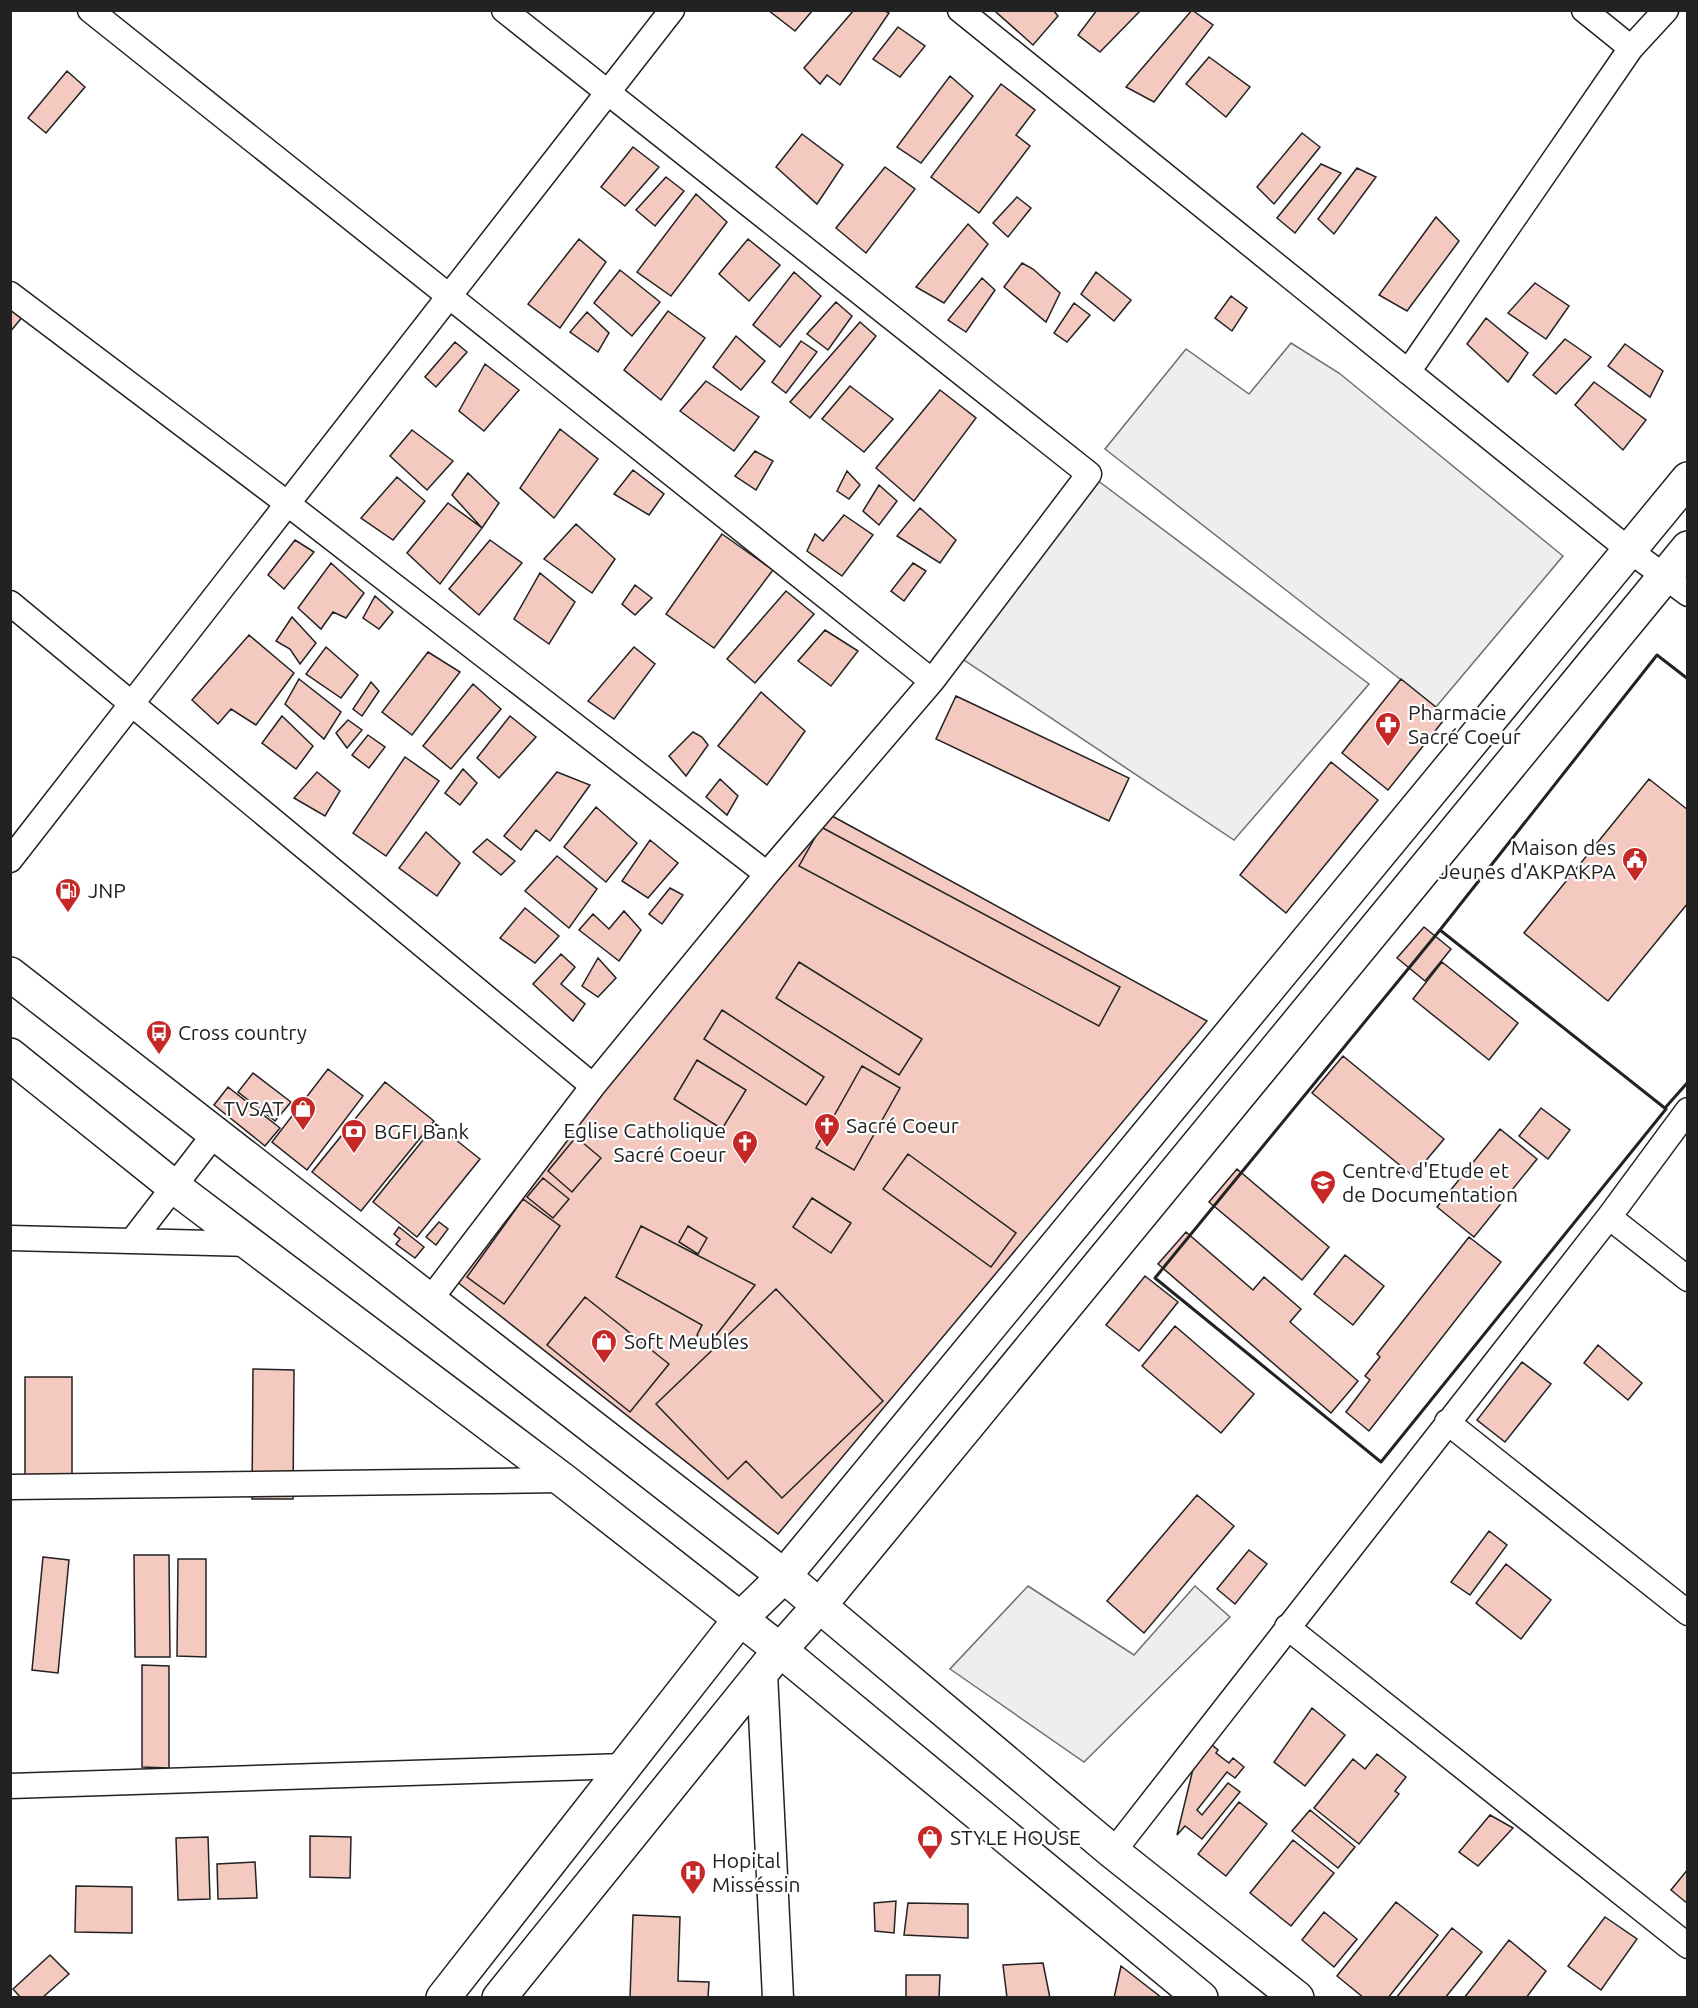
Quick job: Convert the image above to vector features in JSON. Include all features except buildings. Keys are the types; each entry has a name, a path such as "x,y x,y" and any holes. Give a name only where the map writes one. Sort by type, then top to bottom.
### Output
{"main road":[{"path":"443,1998 740,1619 784,1576 1688,479"},
{"path":"499,1998 771,1662 1502,771 1676,585 1688,548"},
{"path":"10,974 784,1576 1113,1852 1297,1998"},
{"path":"10,1055 172,1186 563,1480 740,1619 771,1662 1201,1998"}],"street":[{"path":"90,10 932,681"},
{"path":"429,1301 593,1086 767,874 932,681 1089,474 504,10"},
{"path":"10,860 672,10"},
{"path":"960,10 1629,550 1676,585"},
{"path":"1584,10 1631,48"},
{"path":"1408,372 1631,48 1666,10"},
{"path":"10,294 288,504 767,874"},
{"path":"10,603 593,1086"},
{"path":"1113,1852 1609,1217 1688,1110"},
{"path":"132,1241 172,1186 216,1132"},
{"path":"1609,1217 1688,1279"},
{"path":"10,1238 251,1244"},
{"path":"1447,1422 1688,1613"},
{"path":"10,1487 563,1480"},
{"path":"1287,1627 1688,1946"},
{"path":"771,1662 778,1998"},
{"path":"10,1786 625,1766"}],"shaded area":[{"path":"1291,343 1339,373 1563,556 1436,707 1105,449 1186,349 1249,394"},
{"path":"1089,474 1369,684 1234,840 961,658"},
{"path":"1028,1586 1134,1655 1195,1586 1230,1617 1084,1762 950,1669"}],"wall":[{"path":"1441,931 1657,655 1688,679"},
{"path":"1440,930 1666,1109 1381,1462 1155,1278 1440,930"},
{"path":"1665,1108 1688,1082"}],"place":[{"name":"Pharmacie Sacré Coeur","path":"1388,748"},
{"name":"Maison des Jeunes d'AKPAKPA","path":"1635,883"},
{"name":"JNP","path":"68,914"},
{"name":"Cross country","path":"159,1056"},
{"name":"TVSAT","path":"303,1132"},
{"name":"Sacré Coeur","path":"827,1149"},
{"name":"BGFI Bank","path":"354,1155"},
{"name":"Eglise Catholique Sacré Coeur","path":"745,1166"},
{"name":"Centre d'Etude et de Documentation","path":"1323,1206"},
{"name":"Soft Meubles","path":"604,1365"},
{"name":"STYLE HOUSE","path":"930,1861"},
{"name":"Hopital Misséssin","path":"693,1896"}]}
